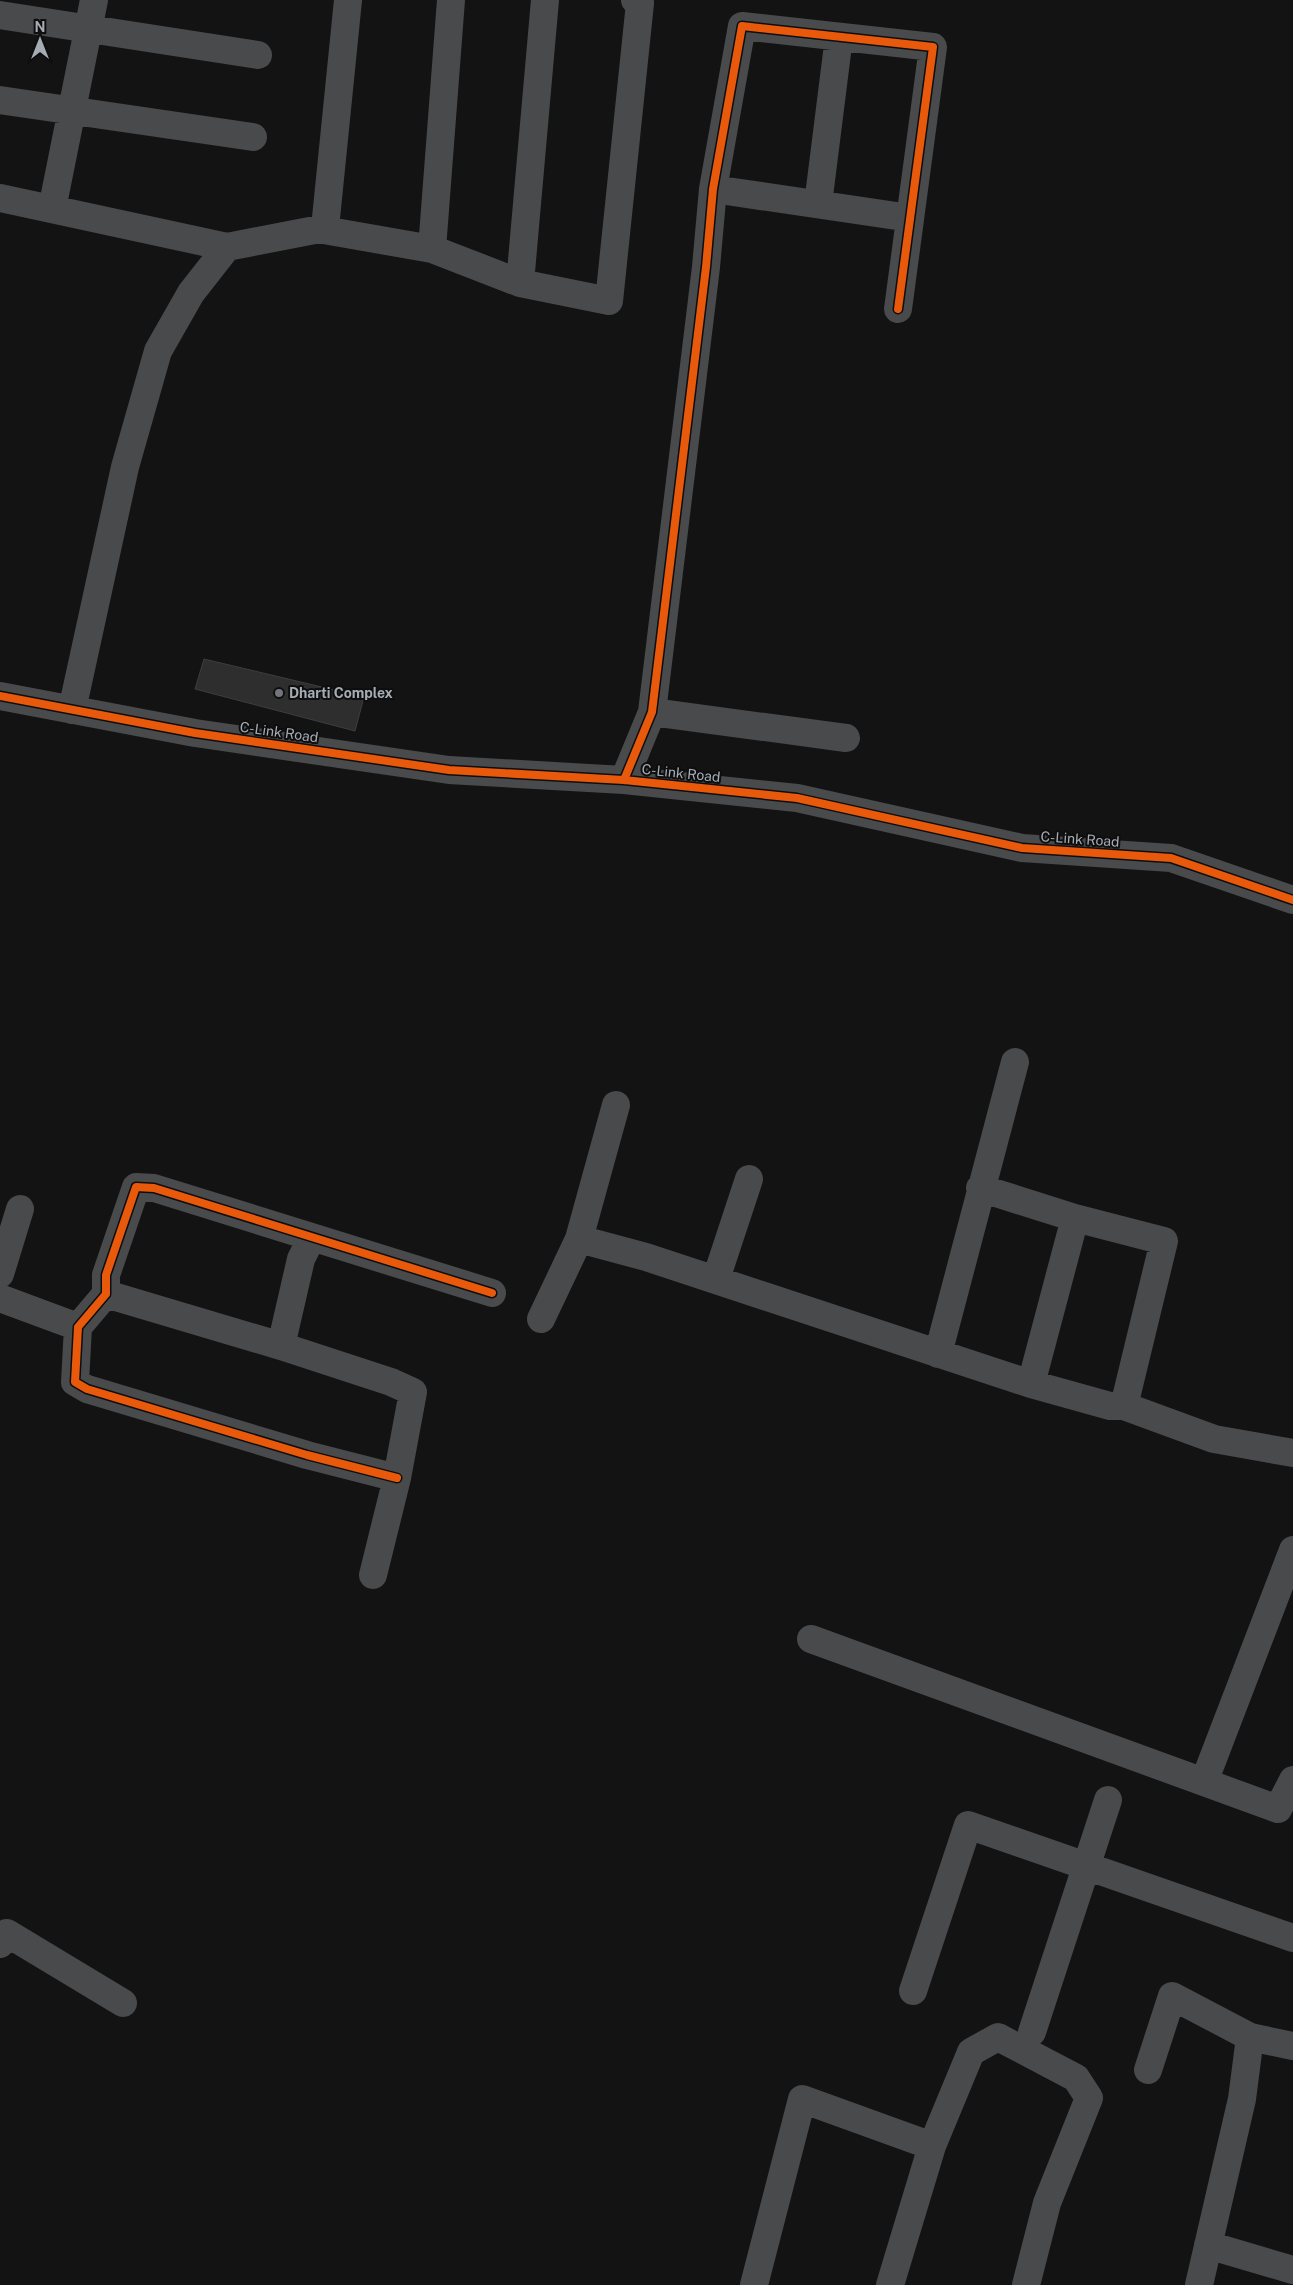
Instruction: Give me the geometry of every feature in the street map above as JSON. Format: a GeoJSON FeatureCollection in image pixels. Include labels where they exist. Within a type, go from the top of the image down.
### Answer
{"type":"FeatureCollection","features":[{"type":"Feature","properties":{"kind":"street"},"geometry":{"type":"LineString","coordinates":[[52,209],[94,0]]}},
{"type":"Feature","properties":{"kind":"street"},"geometry":{"type":"LineString","coordinates":[[0,198],[227,247],[325,228],[348,0]]}},
{"type":"Feature","properties":{"kind":"street"},"geometry":{"type":"LineString","coordinates":[[432,249],[451,0]]}},
{"type":"Feature","properties":{"kind":"street"},"geometry":{"type":"LineString","coordinates":[[520,283],[545,0]]}},
{"type":"Feature","properties":{"kind":"street"},"geometry":{"type":"LineString","coordinates":[[318,229],[432,249],[520,283],[609,301],[640,3],[635,0]]}},
{"type":"Feature","properties":{"kind":"street"},"geometry":{"type":"LineString","coordinates":[[0,14],[258,55]]}},
{"type":"Feature","properties":{"kind":"street"},"geometry":{"type":"LineString","coordinates":[[624,780],[652,712],[706,267],[713,189],[742,26],[933,47],[898,309]]}},
{"type":"Feature","properties":{"kind":"street"},"geometry":{"type":"LineString","coordinates":[[818,204],[839,37]]}},
{"type":"Feature","properties":{"kind":"street"},"geometry":{"type":"LineString","coordinates":[[0,100],[253,137]]}},
{"type":"Feature","properties":{"kind":"street"},"geometry":{"type":"LineString","coordinates":[[713,189],[910,218]]}},
{"type":"Feature","properties":{"kind":"street"},"geometry":{"type":"LineString","coordinates":[[72,710],[125,467],[158,351],[191,293],[227,247]]}},
{"type":"Feature","properties":{"kind":"street","name":"C-Link Road"},"geometry":{"type":"LineString","coordinates":[[0,696],[195,733],[449,770],[624,780],[797,798],[1022,848],[1172,858],[1293,900]]}},
{"type":"Feature","properties":{"kind":"street"},"geometry":{"type":"LineString","coordinates":[[652,712],[846,738]]}},
{"type":"Feature","properties":{"kind":"street"},"geometry":{"type":"LineString","coordinates":[[938,1354],[980,1188],[1015,1062]]}},
{"type":"Feature","properties":{"kind":"street"},"geometry":{"type":"LineString","coordinates":[[541,1319],[579,1239],[616,1105]]}},
{"type":"Feature","properties":{"kind":"street"},"geometry":{"type":"LineString","coordinates":[[716,1279],[749,1179]]}},
{"type":"Feature","properties":{"kind":"street"},"geometry":{"type":"LineString","coordinates":[[397,1478],[307,1455],[86,1388],[75,1382],[78,1327],[106,1294],[106,1275],[136,1187],[154,1188],[492,1293]]}},
{"type":"Feature","properties":{"kind":"street"},"geometry":{"type":"LineString","coordinates":[[980,1188],[1075,1218],[1164,1241],[1124,1406]]}},
{"type":"Feature","properties":{"kind":"street"},"geometry":{"type":"LineString","coordinates":[[0,1274],[20,1209]]}},
{"type":"Feature","properties":{"kind":"street"},"geometry":{"type":"LineString","coordinates":[[1031,1384],[1075,1218]]}},
{"type":"Feature","properties":{"kind":"street"},"geometry":{"type":"LineString","coordinates":[[281,1346],[301,1259],[312,1237]]}},
{"type":"Feature","properties":{"kind":"street"},"geometry":{"type":"LineString","coordinates":[[579,1239],[716,1279],[1031,1384],[1110,1406],[1124,1406],[1214,1439],[1293,1453]]}},
{"type":"Feature","properties":{"kind":"street"},"geometry":{"type":"LineString","coordinates":[[106,1294],[281,1346],[391,1382],[414,1392],[397,1478],[373,1575]]}},
{"type":"Feature","properties":{"kind":"street"},"geometry":{"type":"LineString","coordinates":[[0,1298],[78,1327]]}},
{"type":"Feature","properties":{"kind":"street"},"geometry":{"type":"LineString","coordinates":[[1204,1782],[1293,1550]]}},
{"type":"Feature","properties":{"kind":"street"},"geometry":{"type":"LineString","coordinates":[[811,1639],[1278,1810],[1293,1780]]}},
{"type":"Feature","properties":{"kind":"street"},"geometry":{"type":"LineString","coordinates":[[1032,2032],[1108,1800]]}},
{"type":"Feature","properties":{"kind":"street"},"geometry":{"type":"LineString","coordinates":[[913,1991],[968,1825],[1293,1938]]}},
{"type":"Feature","properties":{"kind":"street"},"geometry":{"type":"LineString","coordinates":[[0,1944],[7,1933],[123,2003]]}},
{"type":"Feature","properties":{"kind":"street"},"geometry":{"type":"LineString","coordinates":[[1148,2070],[1172,1996],[1250,2037],[1293,2046]]}},
{"type":"Feature","properties":{"kind":"street"},"geometry":{"type":"LineString","coordinates":[[890,2285],[932,2146],[971,2052],[998,2037],[1076,2078],[1089,2098],[1047,2203],[1026,2285]]}},
{"type":"Feature","properties":{"kind":"street"},"geometry":{"type":"LineString","coordinates":[[1199,2285],[1242,2100],[1250,2037]]}},
{"type":"Feature","properties":{"kind":"street"},"geometry":{"type":"LineString","coordinates":[[754,2285],[802,2100],[932,2146]]}},
{"type":"Feature","properties":{"kind":"street"},"geometry":{"type":"LineString","coordinates":[[1208,2245],[1293,2270]]}},
{"type":"Feature","properties":{"kind":"building","name":"Dharti Complex"},"geometry":{"type":"Polygon","coordinates":[[[204,659],[364,697],[355,731],[195,689],[204,659]]]}},
{"type":"Feature","properties":{"kind":"cycle path"},"geometry":{"type":"LineString","coordinates":[[624,780],[652,712],[706,267],[713,189],[742,26],[933,47],[898,309]]}},
{"type":"Feature","properties":{"kind":"cycle path"},"geometry":{"type":"LineString","coordinates":[[0,696],[195,733],[449,770],[624,780],[797,798],[1022,848],[1171,858],[1293,900]]}},
{"type":"Feature","properties":{"kind":"cycle path"},"geometry":{"type":"LineString","coordinates":[[397,1478],[307,1455],[87,1389],[75,1382],[78,1327],[106,1294],[106,1275],[136,1187],[154,1188],[492,1293]]}},
{"type":"Feature","properties":{"kind":"place","name":"Dharti Complex"},"geometry":{"type":"Point","coordinates":[279,693]}}]}
